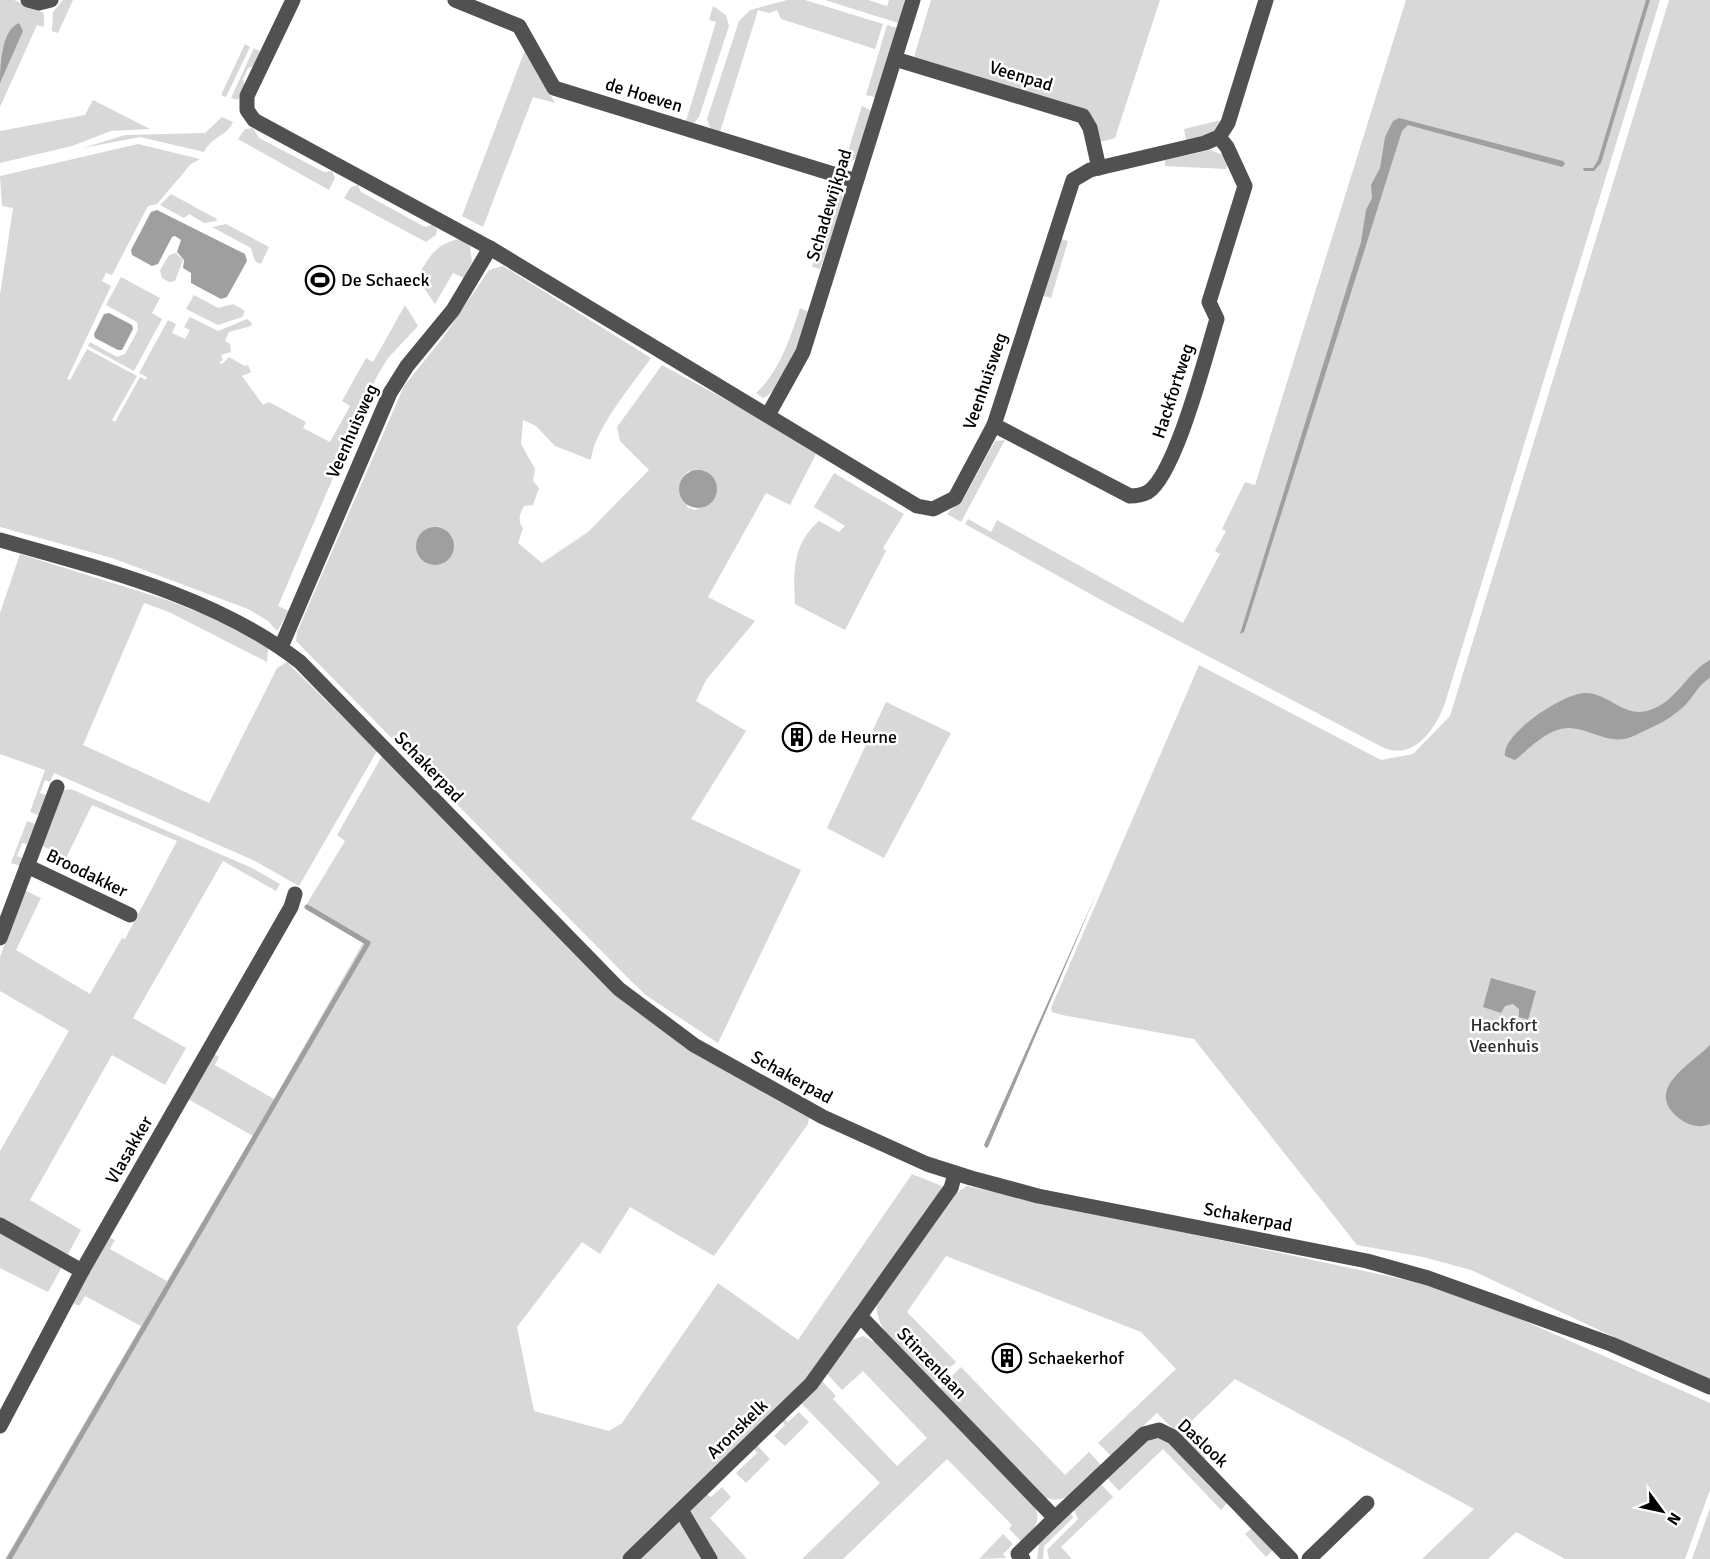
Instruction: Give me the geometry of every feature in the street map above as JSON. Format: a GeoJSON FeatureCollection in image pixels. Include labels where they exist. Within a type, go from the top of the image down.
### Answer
{"type":"FeatureCollection","features":[{"type":"Feature","properties":{"kind":"street"},"geometry":{"type":"LineString","coordinates":[[28,0],[39,3],[51,0]]}},
{"type":"Feature","properties":{"kind":"street","name":"Veenhuisweg"},"geometry":{"type":"LineString","coordinates":[[293,0],[247,96],[250,116],[490,248],[917,506],[933,509],[955,498],[994,425],[1070,185],[1084,172],[1205,143],[1219,137]]}},
{"type":"Feature","properties":{"kind":"street","name":"de Hoeven"},"geometry":{"type":"LineString","coordinates":[[455,0],[519,26],[554,88],[856,181]]}},
{"type":"Feature","properties":{"kind":"street","name":"Schadewijkpad"},"geometry":{"type":"LineString","coordinates":[[768,415],[803,352],[913,0]]}},
{"type":"Feature","properties":{"kind":"street"},"geometry":{"type":"LineString","coordinates":[[1219,137],[1230,117],[1266,0]]}},
{"type":"Feature","properties":{"kind":"street","name":"Veenpad"},"geometry":{"type":"LineString","coordinates":[[895,59],[1083,117],[1090,128],[1099,168]]}},
{"type":"Feature","properties":{"kind":"street","name":"Hackfortweg"},"geometry":{"type":"LineString","coordinates":[[994,425],[1130,496],[1149,491],[1157,483],[1180,440],[1216,319],[1209,302],[1245,186],[1227,147],[1219,137]]}},
{"type":"Feature","properties":{"kind":"street","name":"Veenhuisweg"},"geometry":{"type":"LineString","coordinates":[[281,647],[390,393],[406,366],[448,317],[490,248]]}},
{"type":"Feature","properties":{"kind":"street","name":"Schakerpad"},"geometry":{"type":"LineString","coordinates":[[0,540],[132,580],[188,601],[233,621],[281,647],[300,662],[578,949],[647,1012],[694,1045],[823,1117],[927,1164],[955,1174],[1038,1196],[1242,1235],[1367,1262],[1428,1278],[1611,1344],[1710,1387]]}},
{"type":"Feature","properties":{"kind":"street","name":"Broodakker"},"geometry":{"type":"LineString","coordinates":[[0,938],[57,786]]}},
{"type":"Feature","properties":{"kind":"street","name":"Broodakker"},"geometry":{"type":"LineString","coordinates":[[27,866],[130,915]]}},
{"type":"Feature","properties":{"kind":"street","name":"Vlasakker"},"geometry":{"type":"LineString","coordinates":[[0,1426],[82,1271],[291,907],[295,894]]}},
{"type":"Feature","properties":{"kind":"street"},"geometry":{"type":"LineString","coordinates":[[860,1316],[951,1188],[955,1174]]}},
{"type":"Feature","properties":{"kind":"street"},"geometry":{"type":"LineString","coordinates":[[0,1225],[82,1271]]}},
{"type":"Feature","properties":{"kind":"street","name":"Aronskelk"},"geometry":{"type":"LineString","coordinates":[[630,1559],[811,1384],[860,1316]]}},
{"type":"Feature","properties":{"kind":"street","name":"Stinzenlaan"},"geometry":{"type":"LineString","coordinates":[[860,1316],[1055,1518]]}},
{"type":"Feature","properties":{"kind":"street","name":"Daslook"},"geometry":{"type":"LineString","coordinates":[[1055,1518],[1144,1434],[1159,1430],[1173,1437],[1291,1559]]}},
{"type":"Feature","properties":{"kind":"street"},"geometry":{"type":"LineString","coordinates":[[1309,1559],[1367,1503]]}},
{"type":"Feature","properties":{"kind":"street"},"geometry":{"type":"LineString","coordinates":[[681,1510],[710,1559]]}},
{"type":"Feature","properties":{"kind":"street"},"geometry":{"type":"LineString","coordinates":[[1018,1557],[1055,1518]]}},
{"type":"Feature","properties":{"kind":"green space"},"geometry":{"type":"Polygon","coordinates":[[[0,0],[14,0],[44,13],[44,27],[37,25],[0,107],[0,0]]]}},
{"type":"Feature","properties":{"kind":"green space"},"geometry":{"type":"Polygon","coordinates":[[[63,0],[73,0],[58,33],[52,31],[53,12],[63,0]]]}},
{"type":"Feature","properties":{"kind":"green space"},"geometry":{"type":"Polygon","coordinates":[[[787,0],[805,0],[883,24],[875,49],[781,19],[777,10],[769,13],[758,10],[720,132],[710,128],[707,119],[739,21],[750,10],[787,0]]]}},
{"type":"Feature","properties":{"kind":"green space"},"geometry":{"type":"Polygon","coordinates":[[[825,0],[868,0],[887,6],[889,0],[905,0],[898,23],[825,0]]]}},
{"type":"Feature","properties":{"kind":"green space"},"geometry":{"type":"Polygon","coordinates":[[[931,0],[1160,0],[1115,138],[1100,142],[1090,113],[914,57],[931,0]]]}},
{"type":"Feature","properties":{"kind":"green space"},"geometry":{"type":"Polygon","coordinates":[[[1406,0],[1660,0],[1445,703],[1436,723],[1422,740],[1413,747],[1393,750],[1382,747],[1112,606],[965,524],[968,519],[991,532],[997,520],[1183,623],[1220,554],[1215,551],[1226,531],[1222,529],[1245,482],[1255,485],[1406,0]]]}},
{"type":"Feature","properties":{"kind":"green space","name":"Hackfort Veenhuis"},"geometry":{"type":"Polygon","coordinates":[[[1669,0],[1710,0],[1710,1382],[1471,1270],[1423,1257],[1357,1245],[1194,1039],[1062,1015],[1052,1012],[1051,1008],[1199,665],[1381,760],[1413,754],[1450,716],[1669,0]]]}},
{"type":"Feature","properties":{"kind":"green space"},"geometry":{"type":"Polygon","coordinates":[[[713,6],[726,15],[729,26],[699,117],[694,123],[686,121],[716,22],[709,20],[713,6]]]}},
{"type":"Feature","properties":{"kind":"green space"},"geometry":{"type":"Polygon","coordinates":[[[887,25],[897,28],[875,97],[866,95],[887,25]]]}},
{"type":"Feature","properties":{"kind":"green space"},"geometry":{"type":"Polygon","coordinates":[[[245,44],[250,47],[226,97],[221,95],[245,44]]]}},
{"type":"Feature","properties":{"kind":"green space"},"geometry":{"type":"Polygon","coordinates":[[[254,48],[261,52],[254,66],[248,68],[243,79],[245,86],[238,100],[231,98],[254,48]]]}},
{"type":"Feature","properties":{"kind":"green space"},"geometry":{"type":"Polygon","coordinates":[[[525,50],[555,103],[533,97],[483,227],[462,216],[525,50]]]}},
{"type":"Feature","properties":{"kind":"green space"},"geometry":{"type":"Polygon","coordinates":[[[93,100],[150,129],[111,131],[72,146],[0,163],[0,131],[85,115],[93,100]]]}},
{"type":"Feature","properties":{"kind":"green space"},"geometry":{"type":"Polygon","coordinates":[[[862,106],[871,111],[856,158],[843,167],[862,106]]]}},
{"type":"Feature","properties":{"kind":"green space"},"geometry":{"type":"Polygon","coordinates":[[[222,117],[233,122],[204,152],[140,137],[83,148],[125,135],[205,133],[222,117]]]}},
{"type":"Feature","properties":{"kind":"green space"},"geometry":{"type":"Polygon","coordinates":[[[1221,120],[1211,134],[1186,141],[1184,129],[1221,120]]]}},
{"type":"Feature","properties":{"kind":"green space"},"geometry":{"type":"Polygon","coordinates":[[[253,128],[259,138],[324,172],[332,171],[335,178],[329,190],[238,139],[245,129],[253,128]]]}},
{"type":"Feature","properties":{"kind":"green space"},"geometry":{"type":"Polygon","coordinates":[[[138,144],[200,159],[191,164],[157,204],[148,206],[112,275],[106,273],[102,281],[111,286],[67,379],[70,380],[87,349],[137,376],[112,420],[115,422],[140,377],[146,380],[147,377],[139,373],[168,320],[176,324],[172,333],[185,339],[190,330],[184,327],[190,317],[218,331],[247,319],[252,323],[251,326],[229,332],[225,341],[230,344],[231,352],[221,355],[223,360],[219,362],[222,364],[229,357],[245,366],[248,365],[251,372],[242,376],[263,405],[269,402],[306,422],[303,428],[330,442],[350,406],[342,401],[366,358],[373,362],[405,305],[418,326],[388,358],[376,378],[278,606],[289,611],[277,631],[268,621],[248,609],[112,558],[0,527],[0,295],[13,208],[2,206],[0,176],[138,144]]]}},
{"type":"Feature","properties":{"kind":"green space"},"geometry":{"type":"Polygon","coordinates":[[[1211,150],[1225,156],[1228,162],[1226,169],[1165,166],[1165,160],[1211,150]]]}},
{"type":"Feature","properties":{"kind":"green space"},"geometry":{"type":"Polygon","coordinates":[[[358,185],[361,192],[425,227],[432,225],[437,229],[436,235],[426,242],[344,198],[351,187],[358,185]]]}},
{"type":"Feature","properties":{"kind":"green space"},"geometry":{"type":"Polygon","coordinates":[[[837,186],[842,193],[843,202],[820,269],[812,267],[837,186]]]}},
{"type":"Feature","properties":{"kind":"green space"},"geometry":{"type":"Polygon","coordinates":[[[171,194],[217,219],[216,221],[204,223],[189,214],[184,218],[160,205],[171,194]]]}},
{"type":"Feature","properties":{"kind":"green space"},"geometry":{"type":"Polygon","coordinates":[[[226,224],[269,247],[261,264],[255,261],[251,248],[212,227],[226,224]]]}},
{"type":"Feature","properties":{"kind":"green space"},"geometry":{"type":"Polygon","coordinates":[[[459,239],[470,246],[472,262],[464,278],[453,273],[435,304],[420,282],[416,280],[437,249],[450,241],[459,239]]]}},
{"type":"Feature","properties":{"kind":"green space"},"geometry":{"type":"Polygon","coordinates":[[[1061,239],[1068,241],[1051,298],[1043,296],[1061,239]]]}},
{"type":"Feature","properties":{"kind":"green space"},"geometry":{"type":"Polygon","coordinates":[[[176,253],[183,260],[175,281],[169,282],[162,278],[160,270],[169,255],[176,253]]]}},
{"type":"Feature","properties":{"kind":"green space"},"geometry":{"type":"Polygon","coordinates":[[[503,266],[651,358],[607,421],[599,435],[591,460],[555,446],[536,426],[523,420],[521,444],[535,469],[533,481],[539,488],[533,505],[524,506],[521,512],[520,520],[523,528],[518,543],[542,563],[588,532],[649,470],[620,441],[617,427],[662,365],[752,414],[816,454],[790,505],[766,493],[708,597],[755,621],[706,680],[696,701],[746,731],[691,819],[801,870],[718,1043],[647,996],[632,982],[296,641],[297,632],[404,386],[442,339],[489,270],[503,266]],[[688,471],[683,477],[687,507],[695,510],[711,503],[717,490],[688,471]]]}},
{"type":"Feature","properties":{"kind":"green space"},"geometry":{"type":"Polygon","coordinates":[[[121,277],[160,298],[152,313],[162,319],[134,371],[88,346],[90,342],[117,357],[125,354],[138,330],[137,322],[106,305],[121,277]]]}},
{"type":"Feature","properties":{"kind":"green space"},"geometry":{"type":"Polygon","coordinates":[[[194,295],[218,308],[233,304],[245,311],[242,317],[218,325],[186,309],[194,295]]]}},
{"type":"Feature","properties":{"kind":"green space"},"geometry":{"type":"Polygon","coordinates":[[[800,308],[809,312],[792,360],[778,384],[771,393],[763,398],[756,393],[777,365],[788,343],[800,308]]]}},
{"type":"Feature","properties":{"kind":"green space"},"geometry":{"type":"Polygon","coordinates":[[[1005,440],[961,522],[947,514],[964,498],[995,441],[1005,440]]]}},
{"type":"Feature","properties":{"kind":"green space"},"geometry":{"type":"Polygon","coordinates":[[[834,473],[904,514],[883,548],[886,551],[845,630],[795,604],[796,559],[804,539],[819,521],[839,532],[845,526],[814,507],[834,473]]]}},
{"type":"Feature","properties":{"kind":"green space"},"geometry":{"type":"Polygon","coordinates":[[[20,554],[167,600],[218,620],[268,648],[267,662],[169,612],[144,603],[83,745],[209,803],[277,668],[287,662],[377,751],[299,886],[253,860],[54,773],[50,782],[45,780],[40,793],[46,795],[38,815],[30,812],[45,770],[0,754],[0,613],[20,554]]]}},
{"type":"Feature","properties":{"kind":"green space"},"geometry":{"type":"Polygon","coordinates":[[[886,702],[951,733],[884,858],[827,828],[886,702]]]}},
{"type":"Feature","properties":{"kind":"green space"},"geometry":{"type":"Polygon","coordinates":[[[382,756],[625,1003],[697,1055],[809,1118],[808,1124],[714,1256],[630,1207],[600,1254],[582,1242],[517,1327],[534,1411],[609,1431],[622,1423],[718,1283],[798,1340],[912,1174],[942,1186],[941,1190],[817,1366],[621,1559],[5,1559],[141,1326],[85,1296],[79,1306],[73,1303],[109,1237],[115,1240],[110,1249],[167,1281],[253,1136],[188,1099],[214,1054],[219,1057],[215,1065],[274,1099],[364,941],[305,907],[345,841],[337,835],[382,756]]]}},
{"type":"Feature","properties":{"kind":"green space"},"geometry":{"type":"Polygon","coordinates":[[[71,789],[252,868],[280,884],[276,891],[223,861],[133,1018],[186,1048],[165,1085],[112,1055],[30,1200],[81,1230],[67,1256],[0,1220],[0,1151],[69,1031],[0,991],[0,957],[24,890],[41,898],[16,950],[90,994],[122,938],[125,939],[177,841],[92,805],[66,858],[41,845],[64,790],[71,789]]]}},
{"type":"Feature","properties":{"kind":"green space"},"geometry":{"type":"Polygon","coordinates":[[[27,821],[35,824],[27,844],[22,843],[17,856],[23,858],[20,866],[11,863],[27,821]]]}},
{"type":"Feature","properties":{"kind":"green space"},"geometry":{"type":"Polygon","coordinates":[[[967,1186],[1411,1281],[1479,1301],[1710,1403],[1710,1490],[1685,1559],[1565,1559],[1516,1532],[1488,1559],[1422,1559],[1474,1509],[1235,1379],[1181,1431],[1206,1458],[1204,1460],[1157,1413],[1111,1456],[1098,1443],[1176,1369],[1141,1332],[946,1256],[907,1312],[956,1362],[934,1382],[897,1347],[882,1326],[877,1305],[955,1194],[967,1186]]]}},
{"type":"Feature","properties":{"kind":"green space"},"geometry":{"type":"Polygon","coordinates":[[[0,1233],[62,1267],[48,1292],[0,1268],[0,1233]]]}},
{"type":"Feature","properties":{"kind":"green space"},"geometry":{"type":"Polygon","coordinates":[[[863,1336],[876,1343],[1035,1507],[1037,1522],[1022,1542],[1009,1529],[1012,1525],[947,1459],[843,1559],[802,1559],[880,1483],[801,1403],[822,1381],[836,1396],[833,1399],[897,1466],[927,1438],[863,1371],[842,1390],[827,1374],[850,1341],[863,1336]]]}},
{"type":"Feature","properties":{"kind":"green space"},"geometry":{"type":"Polygon","coordinates":[[[961,1367],[1065,1475],[1089,1452],[1101,1465],[1068,1496],[1052,1499],[1043,1496],[940,1388],[961,1367]]]}},
{"type":"Feature","properties":{"kind":"green space"},"geometry":{"type":"Polygon","coordinates":[[[799,1412],[809,1422],[785,1446],[774,1436],[785,1425],[782,1421],[785,1419],[788,1422],[799,1412]]]}},
{"type":"Feature","properties":{"kind":"green space"},"geometry":{"type":"Polygon","coordinates":[[[1157,1437],[1167,1440],[1228,1502],[1221,1510],[1163,1449],[1119,1491],[1107,1478],[1144,1442],[1157,1437]]]}},
{"type":"Feature","properties":{"kind":"green space"},"geometry":{"type":"Polygon","coordinates":[[[757,1445],[770,1459],[746,1483],[736,1473],[757,1453],[754,1449],[757,1445]]]}},
{"type":"Feature","properties":{"kind":"green space"},"geometry":{"type":"Polygon","coordinates":[[[1101,1484],[1113,1497],[1061,1547],[1072,1559],[1049,1559],[1047,1550],[1078,1519],[1074,1510],[1101,1484]]]}},
{"type":"Feature","properties":{"kind":"green space"},"geometry":{"type":"Polygon","coordinates":[[[722,1487],[731,1497],[710,1518],[747,1559],[715,1559],[687,1513],[707,1494],[711,1497],[722,1487]]]}},
{"type":"Feature","properties":{"kind":"green space"},"geometry":{"type":"Polygon","coordinates":[[[1710,1508],[1710,1559],[1692,1559],[1710,1508]]]}},
{"type":"Feature","properties":{"kind":"green space"},"geometry":{"type":"Polygon","coordinates":[[[1071,1513],[1073,1518],[1044,1546],[1043,1559],[1037,1559],[1039,1543],[1071,1513]]]}},
{"type":"Feature","properties":{"kind":"green space"},"geometry":{"type":"Polygon","coordinates":[[[681,1519],[705,1559],[639,1559],[681,1519]]]}},
{"type":"Feature","properties":{"kind":"green space"},"geometry":{"type":"Polygon","coordinates":[[[1253,1527],[1274,1549],[1266,1557],[1245,1534],[1253,1527]]]}},
{"type":"Feature","properties":{"kind":"green space"},"geometry":{"type":"Polygon","coordinates":[[[1003,1534],[1013,1544],[1003,1554],[1006,1558],[979,1559],[1003,1534]]]}},
{"type":"Feature","properties":{"kind":"shaded area"},"geometry":{"type":"Polygon","coordinates":[[[1646,0],[1650,0],[1601,163],[1594,171],[1584,171],[1583,168],[1593,168],[1598,160],[1646,0]]]}},
{"type":"Feature","properties":{"kind":"shaded area"},"geometry":{"type":"Polygon","coordinates":[[[19,23],[23,31],[0,83],[1,59],[5,41],[8,33],[19,23]]]}},
{"type":"Feature","properties":{"kind":"shaded area"},"geometry":{"type":"Polygon","coordinates":[[[1399,118],[1563,161],[1565,164],[1562,167],[1408,125],[1402,131],[1244,632],[1240,634],[1361,242],[1366,210],[1372,198],[1371,185],[1380,168],[1385,137],[1393,121],[1399,118]]]}},
{"type":"Feature","properties":{"kind":"shaded area"},"geometry":{"type":"Polygon","coordinates":[[[157,210],[245,254],[247,261],[227,297],[221,299],[191,283],[191,273],[183,268],[184,260],[177,252],[181,240],[175,236],[172,237],[158,264],[152,266],[132,255],[131,250],[151,212],[157,210]]]}},
{"type":"Feature","properties":{"kind":"shaded area"},"geometry":{"type":"Polygon","coordinates":[[[109,313],[132,325],[133,329],[122,350],[95,338],[94,334],[104,314],[109,313]]]}},
{"type":"Feature","properties":{"kind":"shaded area"},"geometry":{"type":"Polygon","coordinates":[[[698,470],[712,475],[717,489],[712,503],[698,508],[684,503],[679,489],[684,475],[698,470]]]}},
{"type":"Feature","properties":{"kind":"shaded area"},"geometry":{"type":"Polygon","coordinates":[[[435,527],[449,532],[454,546],[449,560],[435,565],[421,560],[416,546],[421,532],[435,527]]]}},
{"type":"Feature","properties":{"kind":"shaded area"},"geometry":{"type":"Polygon","coordinates":[[[1710,660],[1710,678],[1702,684],[1686,704],[1666,720],[1636,735],[1618,740],[1578,729],[1561,729],[1540,739],[1515,760],[1505,756],[1506,747],[1523,726],[1564,699],[1586,693],[1604,698],[1627,710],[1645,711],[1663,704],[1695,671],[1710,660]]]}},
{"type":"Feature","properties":{"kind":"shaded area"},"geometry":{"type":"Polygon","coordinates":[[[1098,890],[988,1147],[986,1148],[984,1145],[1098,890]]]}},
{"type":"Feature","properties":{"kind":"shaded area"},"geometry":{"type":"Polygon","coordinates":[[[1491,978],[1536,991],[1528,1020],[1519,1017],[1519,1009],[1513,1004],[1505,1006],[1501,1013],[1483,1007],[1491,978]]]}},
{"type":"Feature","properties":{"kind":"shaded area"},"geometry":{"type":"Polygon","coordinates":[[[1710,1045],[1710,1124],[1696,1126],[1683,1121],[1671,1110],[1666,1099],[1667,1089],[1682,1069],[1710,1045]]]}},
{"type":"Feature","properties":{"kind":"waterway"},"geometry":{"type":"LineString","coordinates":[[9,1559],[368,943],[307,907]]}},
{"type":"Feature","properties":{"kind":"place","name":"De Schaeck"},"geometry":{"type":"Point","coordinates":[320,280]}},
{"type":"Feature","properties":{"kind":"place","name":"de Heurne"},"geometry":{"type":"Point","coordinates":[797,737]}},
{"type":"Feature","properties":{"kind":"place","name":"Schaekerhof"},"geometry":{"type":"Point","coordinates":[1007,1358]}}]}
